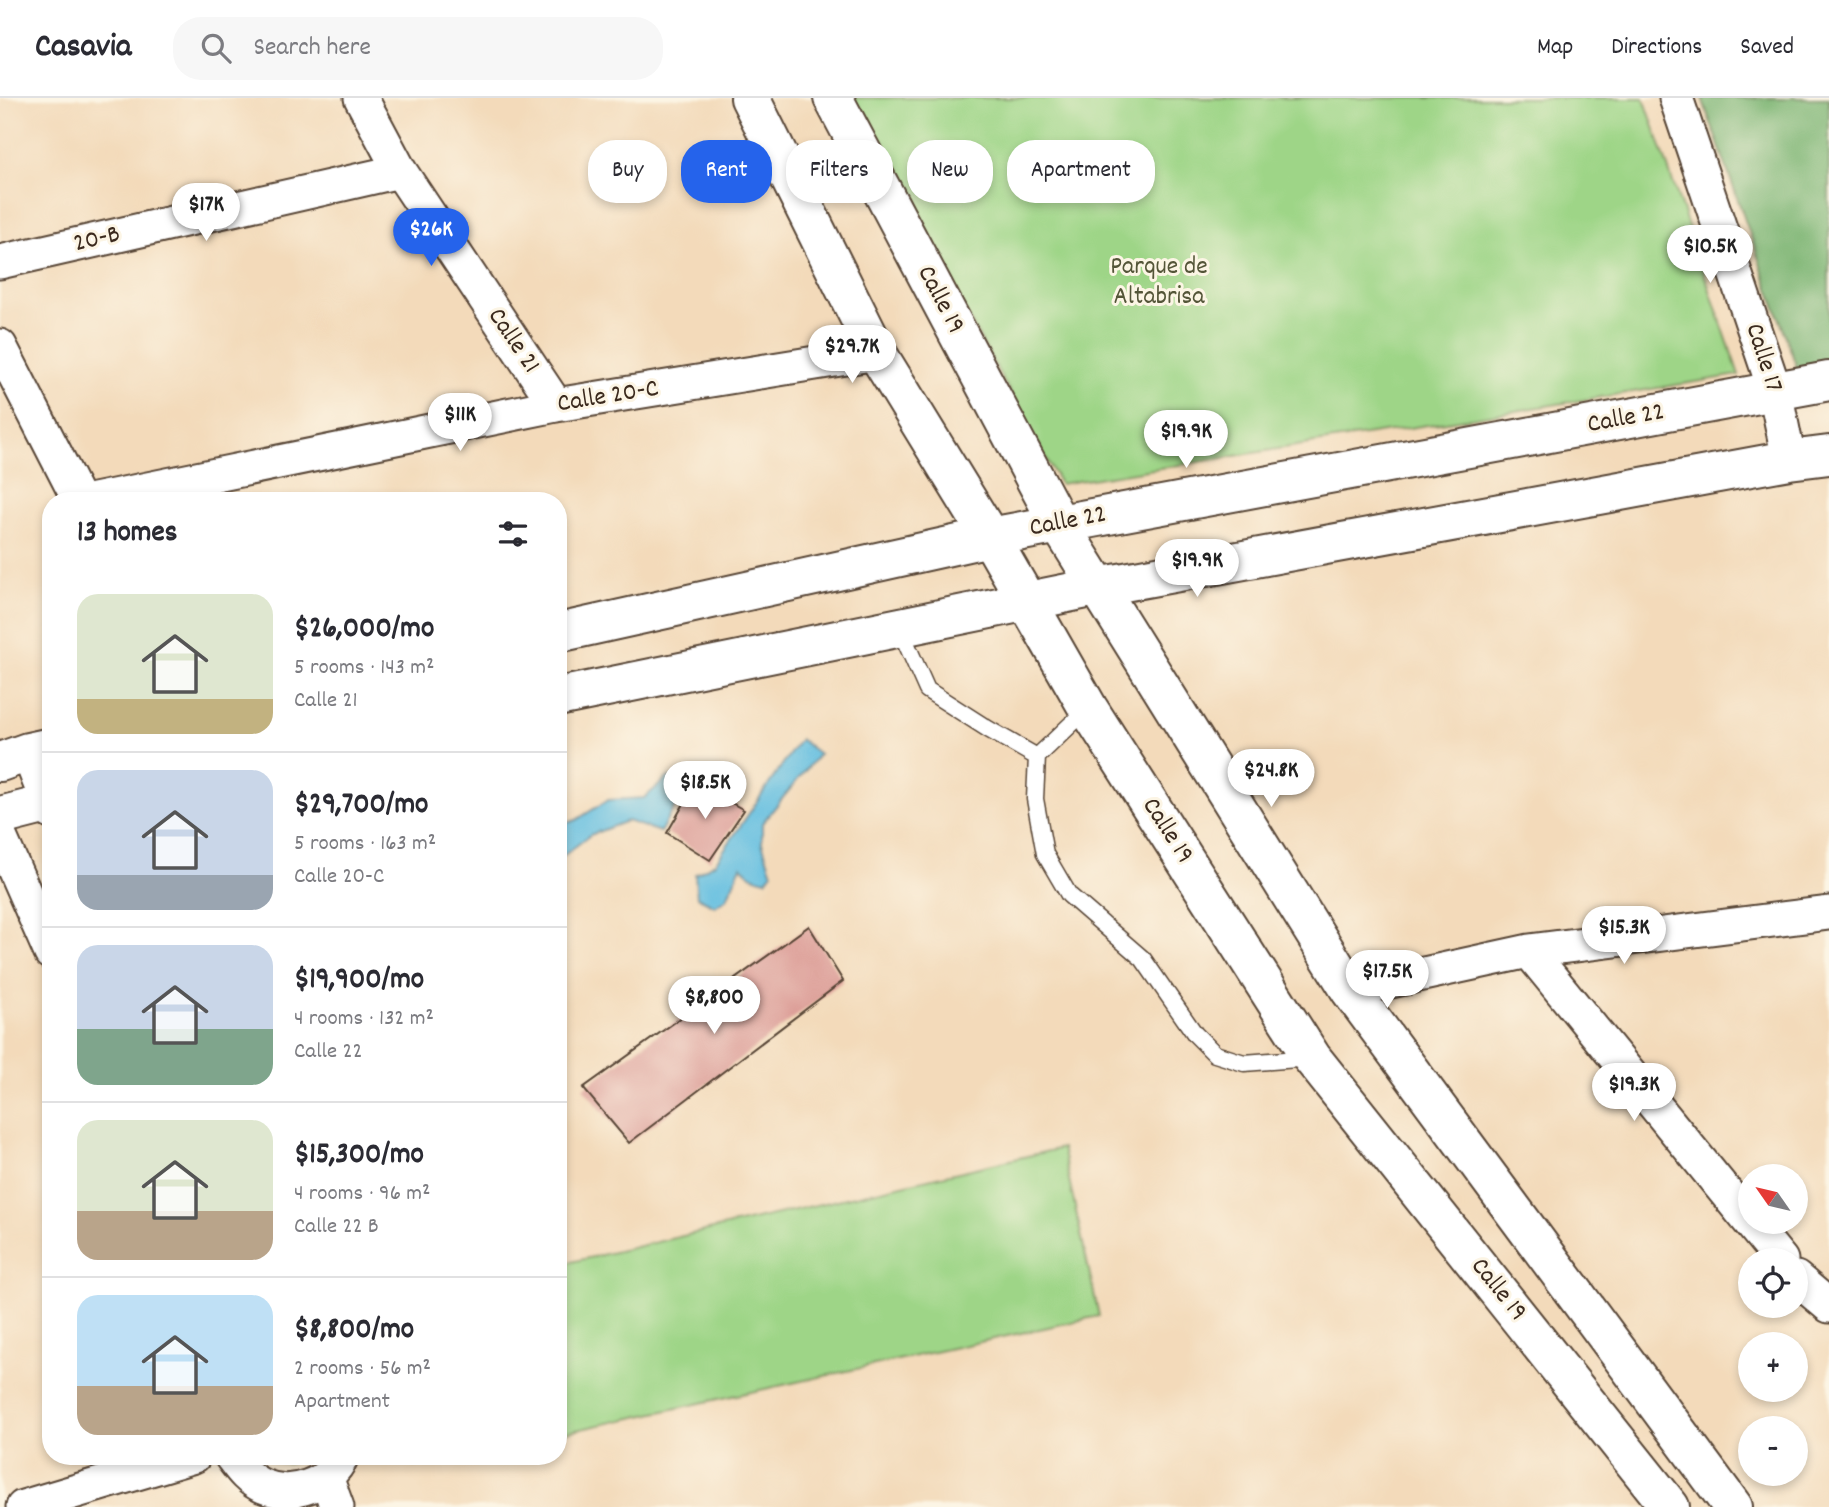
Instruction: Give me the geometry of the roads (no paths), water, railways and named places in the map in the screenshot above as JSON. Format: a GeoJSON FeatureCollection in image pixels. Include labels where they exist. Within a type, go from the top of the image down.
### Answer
{"type":"FeatureCollection","features":[{"type":"Feature","properties":{"kind":"street","name":"Calle 21"},"geometry":{"type":"LineString","coordinates":[[360,98],[400,171],[555,405]]}},
{"type":"Feature","properties":{"kind":"street","name":"Calle 19"},"geometry":{"type":"LineString","coordinates":[[750,98],[877,353],[990,537],[1088,708],[1312,1058],[1670,1507]]}},
{"type":"Feature","properties":{"kind":"street","name":"Calle 19"},"geometry":{"type":"LineString","coordinates":[[833,98],[1059,524],[1350,990],[1732,1506]]}},
{"type":"Feature","properties":{"kind":"street","name":"Calle 17"},"geometry":{"type":"LineString","coordinates":[[1676,98],[1775,391],[1790,460]]}},
{"type":"Feature","properties":{"kind":"street","name":"20-B"},"geometry":{"type":"LineString","coordinates":[[0,262],[400,171]]}},
{"type":"Feature","properties":{"kind":"street"},"geometry":{"type":"LineString","coordinates":[[0,346],[75,492]]}},
{"type":"Feature","properties":{"kind":"street","name":"Calle 20-C"},"geometry":{"type":"LineString","coordinates":[[133,492],[555,405],[877,353]]}},
{"type":"Feature","properties":{"kind":"street","name":"Calle 22"},"geometry":{"type":"LineString","coordinates":[[567,632],[990,537],[1829,381]]}},
{"type":"Feature","properties":{"kind":"street"},"geometry":{"type":"LineString","coordinates":[[567,695],[1097,587],[1829,455]]}},
{"type":"Feature","properties":{"kind":"street"},"geometry":{"type":"LineString","coordinates":[[26,754],[42,789]]}},
{"type":"Feature","properties":{"kind":"street"},"geometry":{"type":"LineString","coordinates":[[0,816],[42,808]]}},
{"type":"Feature","properties":{"kind":"street"},"geometry":{"type":"LineString","coordinates":[[0,837],[42,933]]}},
{"type":"Feature","properties":{"kind":"street"},"geometry":{"type":"LineString","coordinates":[[1350,990],[1529,951],[1829,913]]}},
{"type":"Feature","properties":{"kind":"street"},"geometry":{"type":"LineString","coordinates":[[1529,951],[1771,1248]]}},
{"type":"Feature","properties":{"kind":"street"},"geometry":{"type":"LineString","coordinates":[[1808,1288],[1829,1306]]}},
{"type":"Feature","properties":{"kind":"street"},"geometry":{"type":"LineString","coordinates":[[23,1507],[164,1465]]}},
{"type":"Feature","properties":{"kind":"street"},"geometry":{"type":"LineString","coordinates":[[238,1465],[244,1474],[262,1486],[283,1491],[335,1480]]}},
{"type":"Feature","properties":{"kind":"lane"},"geometry":{"type":"LineString","coordinates":[[899,626],[927,690],[1037,757]]}},
{"type":"Feature","properties":{"kind":"lane"},"geometry":{"type":"LineString","coordinates":[[1088,708],[1037,757],[1035,799],[1045,854],[1069,895],[1143,959],[1195,1034],[1215,1054],[1244,1063],[1312,1058]]}},
{"type":"Feature","properties":{"kind":"water"},"geometry":{"type":"Polygon","coordinates":[[[800,739],[819,754],[762,823],[762,843],[772,873],[766,880],[752,875],[741,866],[727,898],[715,906],[697,897],[695,874],[715,863],[800,739]]]}},
{"type":"Feature","properties":{"kind":"water"},"geometry":{"type":"Polygon","coordinates":[[[669,777],[686,788],[660,832],[627,821],[590,835],[567,853],[567,823],[608,800],[644,798],[669,777]]]}},
{"type":"Feature","properties":{"kind":"park label","name":"Parque de Altabrisa"},"geometry":{"type":"Point","coordinates":[1159,282]}}]}
